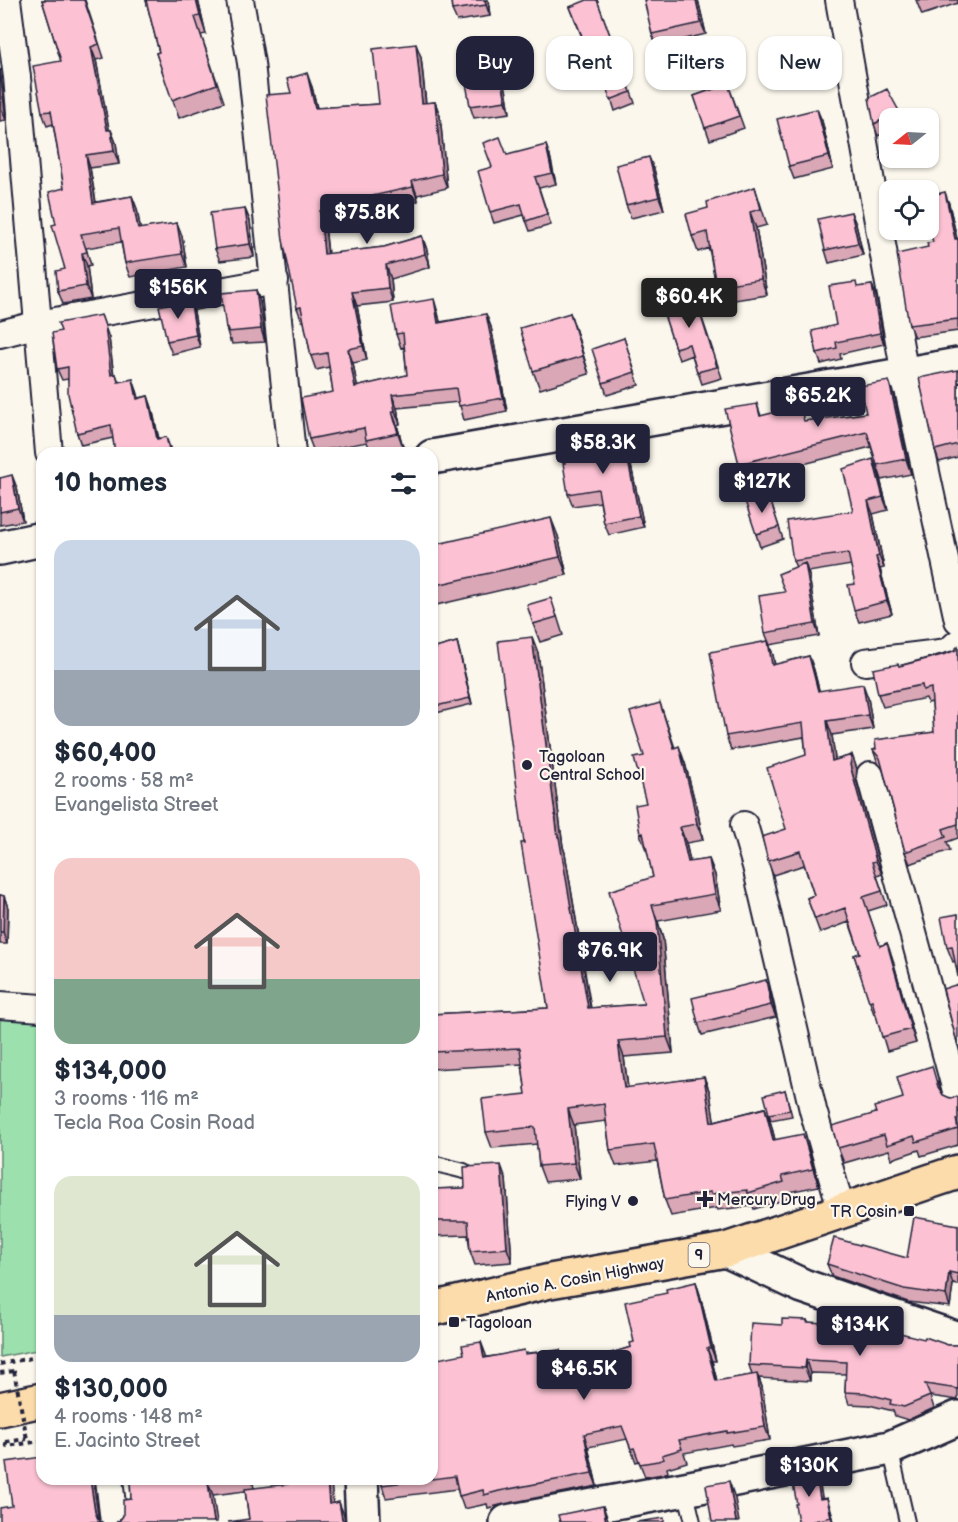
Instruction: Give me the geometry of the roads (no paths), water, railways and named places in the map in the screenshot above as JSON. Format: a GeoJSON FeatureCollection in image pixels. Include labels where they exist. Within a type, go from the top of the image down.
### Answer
{"type":"FeatureCollection","features":[{"type":"Feature","properties":{"kind":"highway","name":"Antonio A. Cosin Highway"},"geometry":{"type":"LineString","coordinates":[[438,1308],[549,1281],[726,1250],[958,1172]]}},
{"type":"Feature","properties":{"kind":"highway"},"geometry":{"type":"LineString","coordinates":[[0,1409],[36,1401]]}},
{"type":"Feature","properties":{"kind":"street"},"geometry":{"type":"LineString","coordinates":[[7,0],[16,66],[49,447]]}},
{"type":"Feature","properties":{"kind":"street"},"geometry":{"type":"LineString","coordinates":[[240,0],[251,63],[291,447]]}},
{"type":"Feature","properties":{"kind":"street"},"geometry":{"type":"LineString","coordinates":[[839,0],[905,375],[958,620]]}},
{"type":"Feature","properties":{"kind":"street"},"geometry":{"type":"LineString","coordinates":[[0,334],[39,324],[275,281]]}},
{"type":"Feature","properties":{"kind":"street"},"geometry":{"type":"LineString","coordinates":[[438,456],[958,365]]}},
{"type":"Feature","properties":{"kind":"street"},"geometry":{"type":"LineString","coordinates":[[0,548],[36,540]]}},
{"type":"Feature","properties":{"kind":"street"},"geometry":{"type":"LineString","coordinates":[[865,662],[948,652],[958,643]]}},
{"type":"Feature","properties":{"kind":"street"},"geometry":{"type":"LineString","coordinates":[[870,775],[958,1098]]}},
{"type":"Feature","properties":{"kind":"street"},"geometry":{"type":"LineString","coordinates":[[744,825],[756,866],[813,1110],[842,1212]]}},
{"type":"Feature","properties":{"kind":"street"},"geometry":{"type":"LineString","coordinates":[[0,1005],[36,1008]]}},
{"type":"Feature","properties":{"kind":"street"},"geometry":{"type":"LineString","coordinates":[[726,1250],[803,1286],[958,1339]]}},
{"type":"Feature","properties":{"kind":"street"},"geometry":{"type":"LineString","coordinates":[[507,1522],[890,1448],[958,1418]]}},
{"type":"Feature","properties":{"kind":"street"},"geometry":{"type":"LineString","coordinates":[[110,1485],[114,1522]]}},
{"type":"Feature","properties":{"kind":"street"},"geometry":{"type":"LineString","coordinates":[[361,1485],[363,1522]]}},
{"type":"Feature","properties":{"kind":"lane"},"geometry":{"type":"LineString","coordinates":[[438,1164],[464,1171]]}},
{"type":"Feature","properties":{"kind":"lane"},"geometry":{"type":"LineString","coordinates":[[890,1448],[907,1522]]}},
{"type":"Feature","properties":{"kind":"lane"},"geometry":{"type":"LineString","coordinates":[[685,1489],[693,1522]]}},
{"type":"Feature","properties":{"kind":"place","name":"Tagoloan Central School"},"geometry":{"type":"Point","coordinates":[527,765]}},
{"type":"Feature","properties":{"kind":"place","name":"Mercury Drug"},"geometry":{"type":"Point","coordinates":[705,1199]}},
{"type":"Feature","properties":{"kind":"place","name":"Flying V"},"geometry":{"type":"Point","coordinates":[633,1201]}},
{"type":"Feature","properties":{"kind":"place","name":"TR Cosin"},"geometry":{"type":"Point","coordinates":[909,1211]}},
{"type":"Feature","properties":{"kind":"place","name":"Tagoloan"},"geometry":{"type":"Point","coordinates":[454,1322]}}]}
